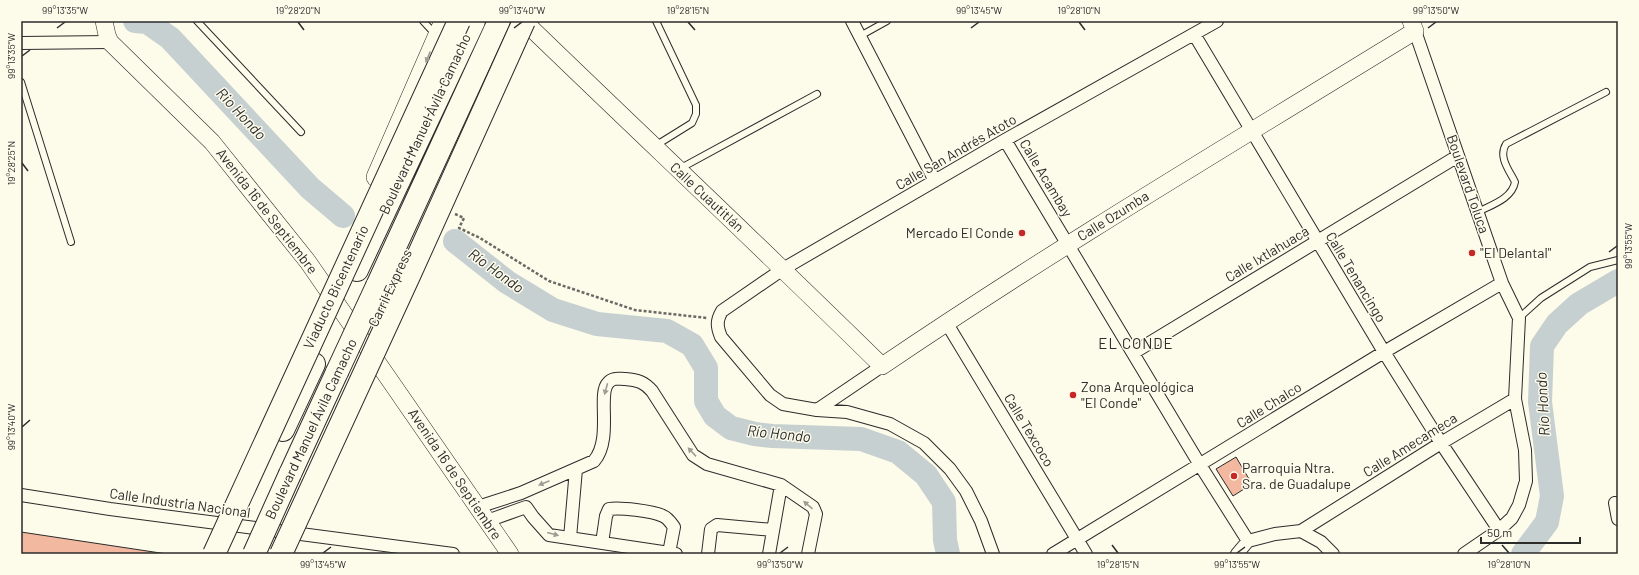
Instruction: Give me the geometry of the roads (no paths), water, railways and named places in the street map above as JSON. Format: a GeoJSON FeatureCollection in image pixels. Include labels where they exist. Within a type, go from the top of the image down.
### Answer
{"type":"FeatureCollection","features":[{"type":"Feature","properties":{"kind":"highway","name":"Viaducto Bicentenario"},"geometry":{"type":"LineString","coordinates":[[223,551],[459,21]]}},
{"type":"Feature","properties":{"kind":"highway","name":"Boulevard Manuel Ávila Camacho"},"geometry":{"type":"LineString","coordinates":[[223,551],[266,466],[474,21]]}},
{"type":"Feature","properties":{"kind":"highway","name":"Boulevard Manuel Ávila Camacho"},"geometry":{"type":"LineString","coordinates":[[254,554],[499,21]]}},
{"type":"Feature","properties":{"kind":"highway","name":"Carril Express"},"geometry":{"type":"LineString","coordinates":[[267,554],[512,21]]}},
{"type":"Feature","properties":{"kind":"highway"},"geometry":{"type":"LineString","coordinates":[[281,554],[409,276],[530,24]]}},
{"type":"Feature","properties":{"kind":"highway"},"geometry":{"type":"LineString","coordinates":[[453,201],[460,105]]}},
{"type":"Feature","properties":{"kind":"main road"},"geometry":{"type":"LineString","coordinates":[[404,305],[453,201],[530,24]]}},
{"type":"Feature","properties":{"kind":"main road"},"geometry":{"type":"LineString","coordinates":[[334,273],[440,29]]}},
{"type":"Feature","properties":{"kind":"main road"},"geometry":{"type":"LineString","coordinates":[[242,472],[303,336]]}},
{"type":"Feature","properties":{"kind":"main road"},"geometry":{"type":"LineString","coordinates":[[320,490],[368,386]]}},
{"type":"Feature","properties":{"kind":"street"},"geometry":{"type":"LineString","coordinates":[[852,21],[935,181]]}},
{"type":"Feature","properties":{"kind":"street","name":"Calle San Andrés Atoto"},"geometry":{"type":"LineString","coordinates":[[817,410],[783,404],[770,395],[722,337],[717,327],[717,319],[722,312],[783,269],[1005,140],[1217,21]]}},
{"type":"Feature","properties":{"kind":"street","name":"Calle Cuautitlán"},"geometry":{"type":"LineString","coordinates":[[530,24],[653,146],[783,269],[882,366]]}},
{"type":"Feature","properties":{"kind":"street","name":"Calle Ozumba"},"geometry":{"type":"LineString","coordinates":[[817,410],[946,322],[1068,243],[1252,131],[1413,26]]}},
{"type":"Feature","properties":{"kind":"street","name":"Boulevard Toluca"},"geometry":{"type":"LineString","coordinates":[[1413,26],[1502,283],[1519,318],[1515,398],[1525,450],[1526,480],[1519,505],[1512,518],[1499,530],[1464,554]]}},
{"type":"Feature","properties":{"kind":"street"},"geometry":{"type":"LineString","coordinates":[[21,43],[107,33]]}},
{"type":"Feature","properties":{"kind":"street","name":"Avenida 16 de Septiembre"},"geometry":{"type":"LineString","coordinates":[[107,33],[212,142],[308,262],[510,554]]}},
{"type":"Feature","properties":{"kind":"street","name":"Calle Tenancingo"},"geometry":{"type":"LineString","coordinates":[[1194,34],[1384,352],[1441,443],[1499,530]]}},
{"type":"Feature","properties":{"kind":"street","name":"Calle Acambay"},"geometry":{"type":"LineString","coordinates":[[1005,140],[1200,465],[1248,541]]}},
{"type":"Feature","properties":{"kind":"street","name":"Calle Ixtlahuaca"},"geometry":{"type":"LineString","coordinates":[[1133,353],[1458,156]]}},
{"type":"Feature","properties":{"kind":"street","name":"Calle Chalco"},"geometry":{"type":"LineString","coordinates":[[1053,554],[1384,352],[1502,283]]}},
{"type":"Feature","properties":{"kind":"street","name":"Calle Texcoco"},"geometry":{"type":"LineString","coordinates":[[946,322],[1086,554]]}},
{"type":"Feature","properties":{"kind":"street"},"geometry":{"type":"LineString","coordinates":[[483,514],[521,493],[590,464],[598,457],[605,431],[605,390],[607,383],[615,378],[638,380],[646,384],[652,391],[693,455],[707,464],[781,485],[813,507],[816,514],[808,554]]}},
{"type":"Feature","properties":{"kind":"street","name":"Calle Amecameca"},"geometry":{"type":"LineString","coordinates":[[1301,531],[1515,398]]}},
{"type":"Feature","properties":{"kind":"street"},"geometry":{"type":"LineString","coordinates":[[817,410],[847,412],[890,424],[924,443],[950,469],[966,491],[981,521],[993,554]]}},
{"type":"Feature","properties":{"kind":"street"},"geometry":{"type":"LineString","coordinates":[[570,538],[576,470]]}},
{"type":"Feature","properties":{"kind":"street"},"geometry":{"type":"LineString","coordinates":[[769,554],[781,485]]}},
{"type":"Feature","properties":{"kind":"street"},"geometry":{"type":"LineString","coordinates":[[521,493],[526,507],[548,535],[570,538],[602,543],[672,553],[674,527],[664,516],[617,507],[609,509],[606,516],[602,543]]}},
{"type":"Feature","properties":{"kind":"street","name":"Calle Industria Nacional"},"geometry":{"type":"LineString","coordinates":[[21,495],[117,510],[453,554]]}},
{"type":"Feature","properties":{"kind":"street"},"geometry":{"type":"LineString","coordinates":[[1614,503],[1618,519]]}},
{"type":"Feature","properties":{"kind":"street"},"geometry":{"type":"LineString","coordinates":[[483,514],[526,507]]}},
{"type":"Feature","properties":{"kind":"street"},"geometry":{"type":"LineString","coordinates":[[708,554],[711,529],[717,524],[773,530]]}},
{"type":"Feature","properties":{"kind":"street"},"geometry":{"type":"LineString","coordinates":[[1236,554],[1248,541],[1275,534],[1301,531],[1321,542],[1333,554]]}},
{"type":"Feature","properties":{"kind":"lane"},"geometry":{"type":"LineString","coordinates":[[197,21],[301,132]]}},
{"type":"Feature","properties":{"kind":"lane"},"geometry":{"type":"LineString","coordinates":[[422,21],[440,29]]}},
{"type":"Feature","properties":{"kind":"lane"},"geometry":{"type":"LineString","coordinates":[[653,146],[692,123],[696,114],[696,105],[656,21]]}},
{"type":"Feature","properties":{"kind":"lane"},"geometry":{"type":"LineString","coordinates":[[860,36],[887,21]]}},
{"type":"Feature","properties":{"kind":"lane"},"geometry":{"type":"LineString","coordinates":[[21,82],[71,242]]}},
{"type":"Feature","properties":{"kind":"lane"},"geometry":{"type":"LineString","coordinates":[[1478,212],[1509,195],[1514,189],[1515,182],[1503,160],[1502,151],[1506,144],[1606,92]]}},
{"type":"Feature","properties":{"kind":"lane"},"geometry":{"type":"LineString","coordinates":[[678,170],[817,94]]}},
{"type":"Feature","properties":{"kind":"lane"},"geometry":{"type":"LineString","coordinates":[[1519,318],[1541,298],[1590,267],[1618,260]]}},
{"type":"Feature","properties":{"kind":"waterway","name":"Rio Hondo"},"geometry":{"type":"LineString","coordinates":[[135,21],[147,22],[170,38],[310,188],[343,216]]}},
{"type":"Feature","properties":{"kind":"waterway","name":"Río Hondo"},"geometry":{"type":"LineString","coordinates":[[455,241],[507,282],[553,310],[597,324],[667,331],[692,345],[706,368],[706,401],[715,416],[731,428],[755,434],[772,436],[861,439],[898,452],[926,475],[944,502],[945,540],[948,554]]}},
{"type":"Feature","properties":{"kind":"waterway","name":"Río Hondo"},"geometry":{"type":"LineString","coordinates":[[1523,554],[1547,522],[1552,496],[1540,402],[1542,346],[1557,324],[1579,304],[1618,281]]}},
{"type":"Feature","properties":{"kind":"place","name":"Mercado El Conde"},"geometry":{"type":"Point","coordinates":[1022,233]}},
{"type":"Feature","properties":{"kind":"place","name":"\"El Delantal\""},"geometry":{"type":"Point","coordinates":[1472,253]}},
{"type":"Feature","properties":{"kind":"place","name":"Zona Arqueológica \"El Conde\""},"geometry":{"type":"Point","coordinates":[1073,395]}},
{"type":"Feature","properties":{"kind":"place","name":"Parroquia Ntra. Sra. de Guadalupe"},"geometry":{"type":"Point","coordinates":[1234,476]}},
{"type":"Feature","properties":{"kind":"district","name":"EL CONDE"},"geometry":{"type":"Point","coordinates":[1136,344]}}]}
